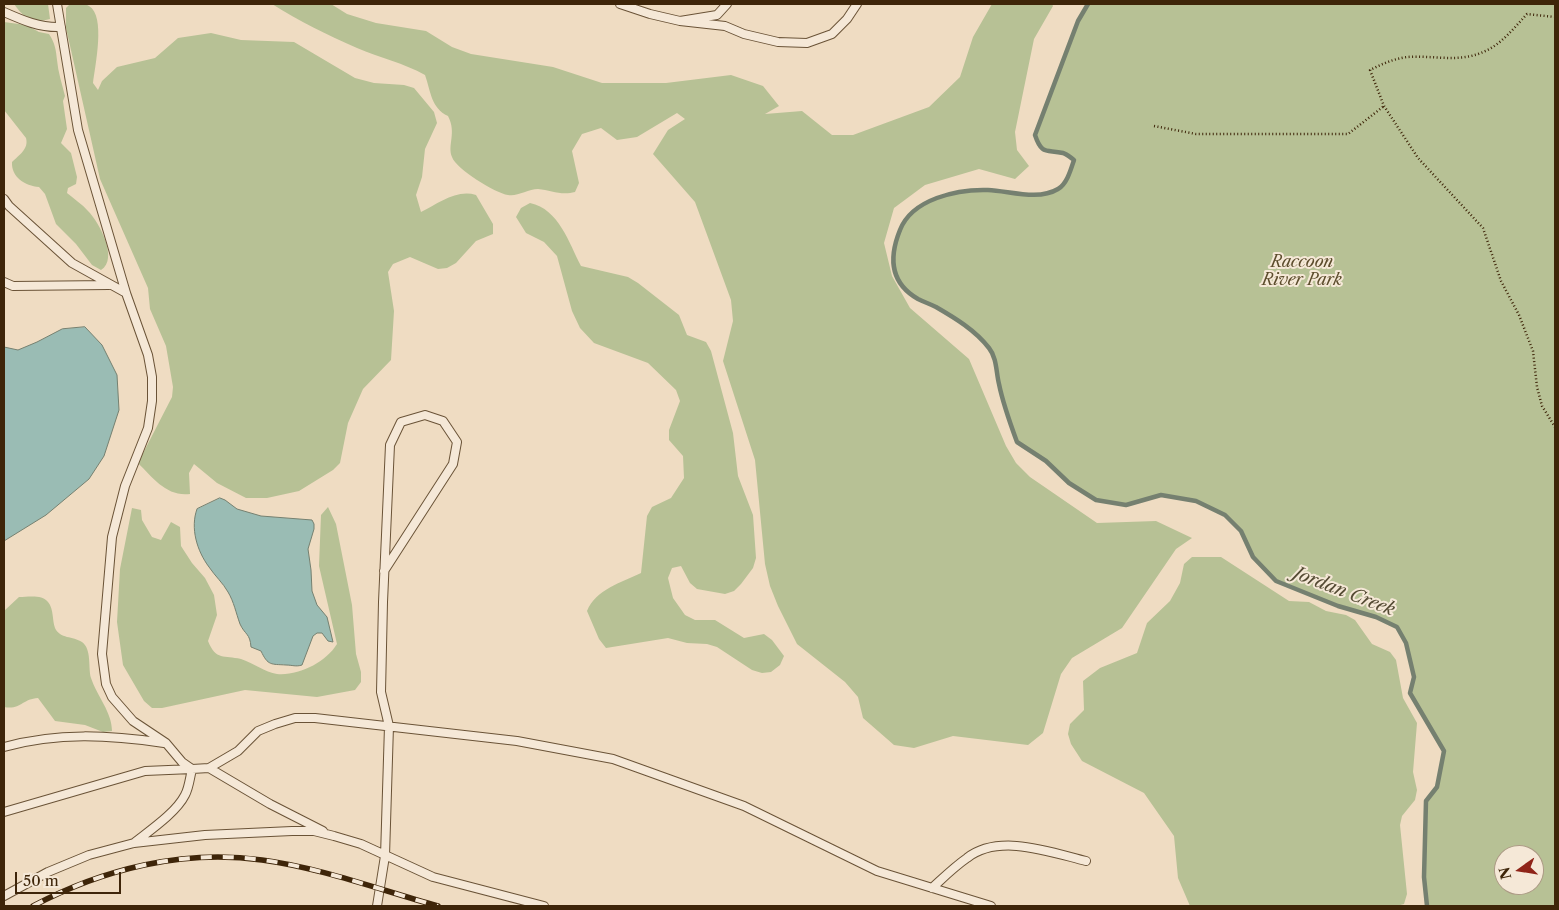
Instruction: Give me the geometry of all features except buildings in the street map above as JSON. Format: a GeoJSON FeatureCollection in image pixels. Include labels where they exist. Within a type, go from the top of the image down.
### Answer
{"type":"FeatureCollection","features":[{"type":"Feature","properties":{"kind":"lane"},"geometry":{"type":"LineString","coordinates":[[57,4],[78,130],[126,293],[148,355],[152,377],[152,401],[148,428],[125,486],[112,537],[102,654],[106,684],[112,697],[133,721],[166,743],[182,762],[192,769]]}},
{"type":"Feature","properties":{"kind":"lane"},"geometry":{"type":"LineString","coordinates":[[620,4],[680,21],[725,26],[744,34],[778,42],[807,43],[832,34],[847,19],[857,4]]}},
{"type":"Feature","properties":{"kind":"lane"},"geometry":{"type":"LineString","coordinates":[[680,21],[717,15],[727,4]]}},
{"type":"Feature","properties":{"kind":"lane"},"geometry":{"type":"LineString","coordinates":[[4,12],[29,23],[53,28],[61,27]]}},
{"type":"Feature","properties":{"kind":"lane"},"geometry":{"type":"LineString","coordinates":[[4,199],[72,263],[126,293]]}},
{"type":"Feature","properties":{"kind":"lane"},"geometry":{"type":"LineString","coordinates":[[4,282],[13,286],[110,284]]}},
{"type":"Feature","properties":{"kind":"lane"},"geometry":{"type":"LineString","coordinates":[[377,906],[385,856],[389,726],[381,692],[384,572],[390,445],[401,422],[425,415],[443,421],[457,442],[453,464],[384,572]]}},
{"type":"Feature","properties":{"kind":"lane"},"geometry":{"type":"LineString","coordinates":[[4,812],[145,771],[209,768],[238,751],[258,731],[295,718],[315,718],[517,741],[613,758],[744,806],[877,872],[932,888],[974,904],[991,906]]}},
{"type":"Feature","properties":{"kind":"lane"},"geometry":{"type":"LineString","coordinates":[[4,747],[66,736],[118,737],[166,743]]}},
{"type":"Feature","properties":{"kind":"lane"},"geometry":{"type":"LineString","coordinates":[[209,768],[270,804],[334,836]]}},
{"type":"Feature","properties":{"kind":"lane"},"geometry":{"type":"LineString","coordinates":[[134,843],[177,806],[185,795],[192,769]]}},
{"type":"Feature","properties":{"kind":"lane"},"geometry":{"type":"LineString","coordinates":[[4,896],[48,872],[110,848],[134,843],[205,835],[292,830],[314,831],[362,844],[433,877],[544,906]]}},
{"type":"Feature","properties":{"kind":"lane"},"geometry":{"type":"LineString","coordinates":[[932,888],[968,857],[981,851],[1001,846],[1020,845],[1086,860]]}},
{"type":"Feature","properties":{"kind":"path"},"geometry":{"type":"LineString","coordinates":[[1555,17],[1527,14],[1501,42],[1484,52],[1466,57],[1408,57],[1388,61],[1370,70],[1384,106],[1418,158],[1483,228],[1501,281],[1519,315],[1532,351],[1537,387],[1542,406],[1555,428]]}},
{"type":"Feature","properties":{"kind":"path"},"geometry":{"type":"LineString","coordinates":[[1154,126],[1196,134],[1348,134],[1384,106]]}},
{"type":"Feature","properties":{"kind":"green space"},"geometry":{"type":"Polygon","coordinates":[[[14,4],[48,4],[50,19],[38,21],[29,19],[14,4]]]}},
{"type":"Feature","properties":{"kind":"green space"},"geometry":{"type":"Polygon","coordinates":[[[70,4],[89,6],[94,11],[97,20],[98,42],[93,83],[98,90],[102,81],[117,67],[155,58],[178,38],[211,33],[241,40],[294,42],[355,78],[374,83],[404,85],[414,88],[434,112],[437,123],[425,149],[422,177],[416,195],[421,212],[447,198],[461,194],[476,195],[493,224],[493,234],[476,241],[456,263],[447,268],[438,269],[410,257],[393,264],[388,272],[394,311],[391,360],[363,389],[348,423],[340,463],[333,470],[299,491],[267,498],[246,498],[217,483],[194,464],[189,473],[190,494],[174,493],[155,480],[138,463],[172,397],[173,387],[166,346],[150,309],[148,288],[100,179],[66,28],[66,8],[70,4]]]}},
{"type":"Feature","properties":{"kind":"green space"},"geometry":{"type":"Polygon","coordinates":[[[272,4],[331,4],[347,14],[376,23],[426,31],[452,47],[471,54],[553,67],[602,83],[666,83],[731,75],[763,86],[779,106],[765,114],[802,111],[832,135],[853,135],[929,107],[960,77],[973,37],[992,4],[1052,4],[1053,6],[1034,39],[1015,132],[1017,150],[1029,166],[1015,179],[979,169],[925,185],[894,208],[884,243],[892,276],[910,308],[969,359],[1006,446],[1016,463],[1030,477],[1097,523],[1156,521],[1192,538],[1176,549],[1122,628],[1072,658],[1061,674],[1043,733],[1028,745],[953,736],[914,748],[894,745],[863,718],[858,697],[845,682],[797,644],[770,586],[765,564],[755,460],[723,361],[733,321],[731,300],[695,202],[653,154],[668,130],[685,119],[677,113],[637,137],[617,140],[601,128],[582,134],[572,151],[579,183],[575,192],[561,193],[538,189],[508,195],[494,190],[477,180],[455,162],[451,152],[451,122],[448,116],[442,113],[435,104],[425,75],[335,38],[272,4]]]}},
{"type":"Feature","properties":{"kind":"green space","name":"Raccoon River Park"},"geometry":{"type":"Polygon","coordinates":[[[1088,4],[1555,4],[1555,906],[1427,906],[1424,877],[1426,801],[1437,787],[1444,751],[1410,693],[1414,677],[1406,643],[1397,627],[1376,617],[1338,606],[1276,581],[1253,557],[1241,531],[1225,515],[1196,501],[1161,495],[1126,505],[1096,500],[1069,483],[1046,461],[1017,442],[1003,399],[995,361],[989,348],[971,330],[936,307],[918,299],[901,285],[894,267],[897,237],[905,221],[919,208],[937,198],[962,192],[988,190],[1033,195],[1050,193],[1064,184],[1074,160],[1064,154],[1043,149],[1035,135],[1078,21],[1088,4]]]}},
{"type":"Feature","properties":{"kind":"green space"},"geometry":{"type":"Polygon","coordinates":[[[4,22],[26,25],[39,32],[49,34],[54,44],[65,96],[63,101],[67,129],[61,143],[71,153],[77,177],[76,184],[68,188],[67,193],[88,211],[102,232],[108,249],[108,258],[106,265],[101,270],[92,265],[76,244],[56,224],[45,194],[39,187],[24,183],[16,176],[12,167],[12,162],[23,152],[27,142],[26,138],[4,110],[4,22]]]}},
{"type":"Feature","properties":{"kind":"green space"},"geometry":{"type":"Polygon","coordinates":[[[530,203],[540,206],[556,220],[581,266],[628,277],[638,283],[679,315],[687,335],[706,342],[711,351],[733,433],[738,476],[753,515],[756,558],[753,568],[741,584],[734,591],[725,594],[697,589],[690,583],[681,566],[672,568],[668,578],[673,598],[685,615],[695,620],[715,620],[744,638],[764,634],[772,640],[784,656],[780,665],[771,672],[762,673],[752,670],[717,647],[707,644],[687,643],[668,638],[606,648],[599,639],[587,611],[591,603],[603,592],[641,573],[647,516],[652,507],[671,498],[684,478],[683,456],[669,440],[669,430],[680,401],[676,390],[648,363],[594,343],[580,328],[572,311],[557,256],[544,242],[526,233],[516,217],[521,208],[530,203]]]}},
{"type":"Feature","properties":{"kind":"green space"},"geometry":{"type":"Polygon","coordinates":[[[328,507],[336,524],[352,605],[356,654],[361,672],[361,682],[355,690],[317,697],[245,690],[162,708],[152,708],[144,701],[123,665],[117,622],[120,569],[132,508],[141,510],[142,520],[152,537],[161,540],[171,522],[180,527],[181,546],[205,578],[214,595],[217,615],[208,641],[214,652],[221,656],[241,659],[272,673],[285,674],[303,670],[319,662],[337,644],[319,566],[321,515],[328,507]]]}},
{"type":"Feature","properties":{"kind":"green space"},"geometry":{"type":"Polygon","coordinates":[[[1192,557],[1221,557],[1289,601],[1309,602],[1326,611],[1346,615],[1355,620],[1372,644],[1390,652],[1396,660],[1403,698],[1417,723],[1413,772],[1417,790],[1415,800],[1402,816],[1400,825],[1407,894],[1404,904],[1397,906],[1190,906],[1178,878],[1174,836],[1144,793],[1082,761],[1071,744],[1068,734],[1070,724],[1084,710],[1083,681],[1100,668],[1137,653],[1147,623],[1170,601],[1180,583],[1184,564],[1192,557]]]}},
{"type":"Feature","properties":{"kind":"green space"},"geometry":{"type":"Polygon","coordinates":[[[35,596],[45,599],[51,608],[57,632],[63,636],[78,640],[85,645],[91,678],[110,717],[112,731],[103,732],[85,725],[55,721],[38,698],[28,700],[18,706],[4,707],[4,611],[19,597],[35,596]]]}},
{"type":"Feature","properties":{"kind":"water"},"geometry":{"type":"Polygon","coordinates":[[[85,327],[102,345],[117,375],[119,410],[104,456],[89,479],[46,515],[4,541],[4,347],[18,350],[62,329],[85,327]]]}},
{"type":"Feature","properties":{"kind":"water"},"geometry":{"type":"Polygon","coordinates":[[[220,498],[237,509],[261,516],[312,520],[314,524],[308,549],[312,591],[317,605],[327,617],[333,642],[328,641],[322,633],[317,633],[313,636],[302,665],[270,663],[261,651],[251,647],[250,639],[240,624],[230,596],[201,554],[194,524],[197,509],[220,498]]]}},
{"type":"Feature","properties":{"kind":"waterway","name":"Jordan Creek"},"geometry":{"type":"LineString","coordinates":[[1088,4],[1078,21],[1035,135],[1043,149],[1064,154],[1074,160],[1064,184],[1050,193],[1033,195],[988,190],[963,191],[925,203],[906,219],[896,240],[893,259],[897,277],[909,293],[957,320],[971,330],[989,348],[995,361],[1003,399],[1017,442],[1046,461],[1069,483],[1096,500],[1126,505],[1161,495],[1196,501],[1225,515],[1241,531],[1253,557],[1276,581],[1338,606],[1376,617],[1397,627],[1406,643],[1414,677],[1410,693],[1444,751],[1437,787],[1426,801],[1424,877],[1427,906]]}},
{"type":"Feature","properties":{"kind":"railway"},"geometry":{"type":"LineString","coordinates":[[33,906],[60,893],[115,872],[173,860],[203,857],[262,860],[307,868],[438,906]]}}]}
